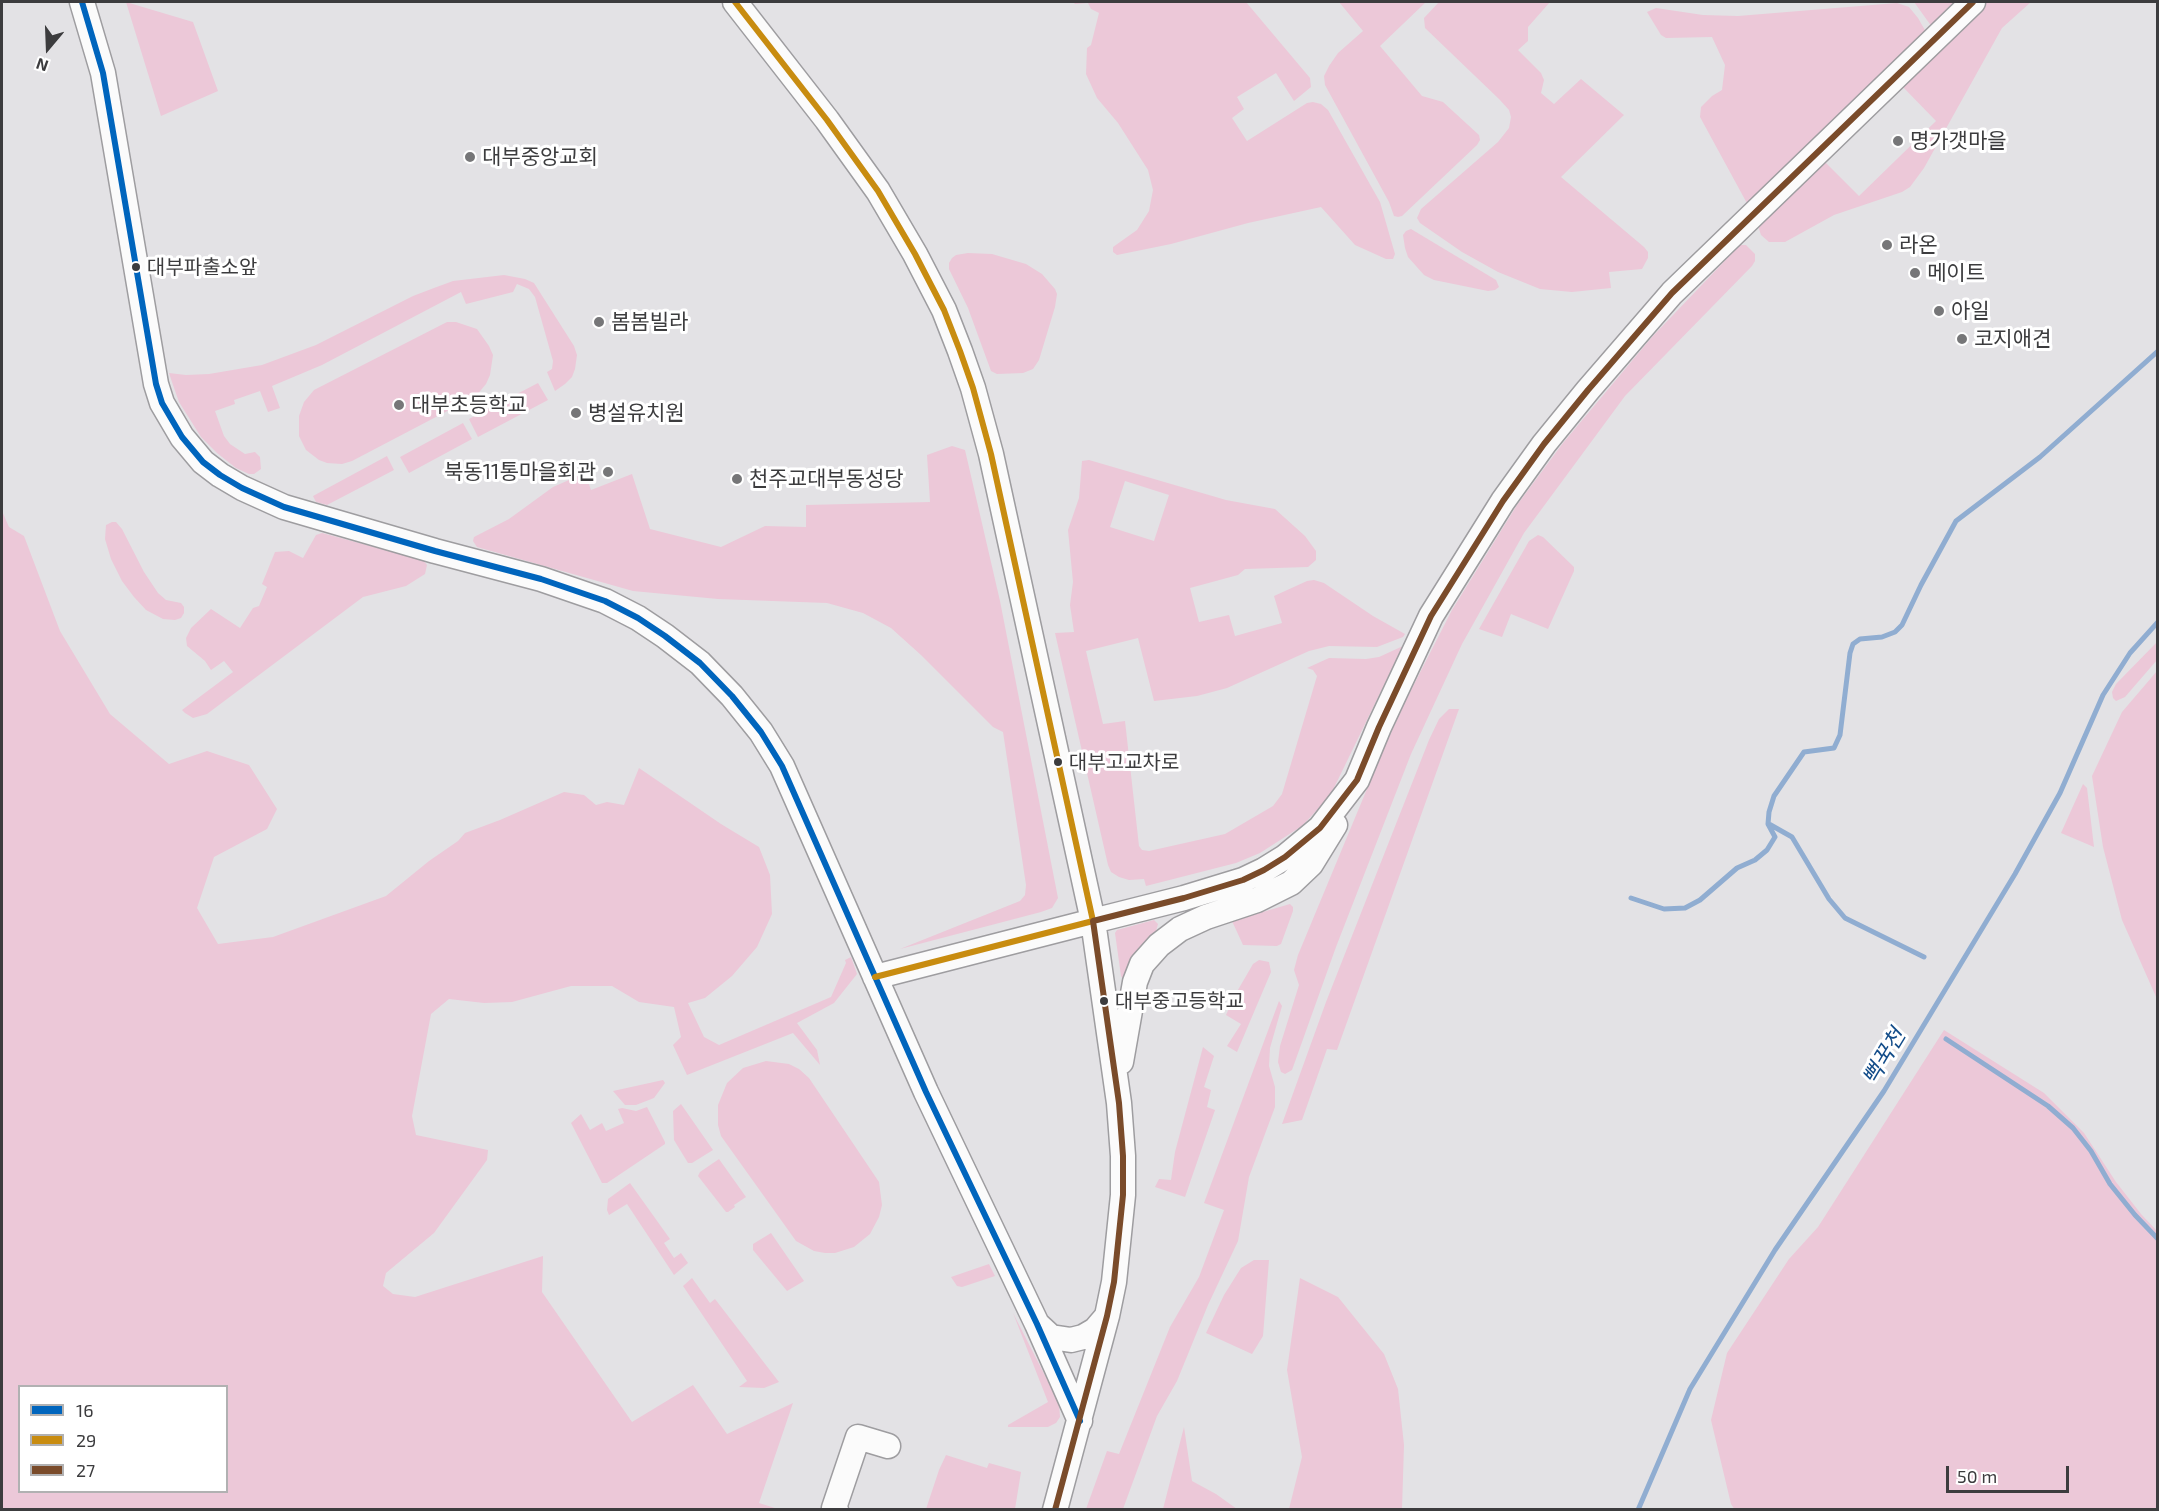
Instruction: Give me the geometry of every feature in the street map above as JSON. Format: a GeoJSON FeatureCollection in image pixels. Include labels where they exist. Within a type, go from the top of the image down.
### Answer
{"type":"FeatureCollection","features":[{"type":"Feature","properties":{"kind":"street"},"geometry":{"type":"LineString","coordinates":[[82,2],[103,73],[156,384],[170,419],[191,449],[220,475],[284,507],[578,590],[605,601],[638,618],[665,636],[700,663],[732,696],[761,732],[782,766],[950,1144],[1037,1324],[1080,1420]]}},
{"type":"Feature","properties":{"kind":"street"},"geometry":{"type":"LineString","coordinates":[[735,2],[833,128],[878,191],[915,254],[944,310],[960,351],[991,454],[1093,921],[1117,1085],[1123,1156],[1123,1195],[1114,1282],[1107,1316],[1055,1509]]}},
{"type":"Feature","properties":{"kind":"street"},"geometry":{"type":"LineString","coordinates":[[1117,1085],[1135,982],[1142,964],[1159,945],[1180,929],[1206,917],[1257,900],[1291,883],[1311,864],[1328,839],[1357,780],[1431,616],[1503,501],[1544,444],[1672,293],[1973,2]]}},
{"type":"Feature","properties":{"kind":"street"},"geometry":{"type":"LineString","coordinates":[[875,977],[1184,898],[1243,880],[1264,870],[1303,844],[1320,828],[1357,780]]}},
{"type":"Feature","properties":{"kind":"street"},"geometry":{"type":"LineString","coordinates":[[1037,1324],[1051,1336],[1071,1340],[1083,1337],[1095,1330],[1107,1316]]}},
{"type":"Feature","properties":{"kind":"street"},"geometry":{"type":"LineString","coordinates":[[836,1509],[834,1508],[858,1437],[888,1446]]}},
{"type":"Feature","properties":{"kind":"shaded area"},"geometry":{"type":"Polygon","coordinates":[[[126,2],[193,22],[218,91],[161,116],[126,2]]]}},
{"type":"Feature","properties":{"kind":"shaded area"},"geometry":{"type":"Polygon","coordinates":[[[1073,2],[1246,2],[1310,78],[1311,87],[1294,101],[1276,73],[1237,97],[1244,109],[1232,118],[1247,141],[1307,103],[1321,104],[1328,110],[1380,202],[1395,254],[1393,259],[1386,259],[1355,245],[1321,207],[1248,223],[1171,244],[1117,255],[1113,252],[1113,247],[1137,230],[1149,211],[1153,190],[1148,170],[1118,123],[1097,98],[1086,74],[1087,48],[1091,45],[1099,13],[1091,9],[1088,3],[1075,4],[1073,2]]]}},
{"type":"Feature","properties":{"kind":"shaded area"},"geometry":{"type":"Polygon","coordinates":[[[1339,2],[1426,2],[1380,46],[1422,96],[1443,102],[1479,135],[1480,140],[1477,145],[1402,216],[1394,216],[1389,202],[1325,85],[1324,76],[1338,53],[1363,31],[1339,2]]]}},
{"type":"Feature","properties":{"kind":"shaded area"},"geometry":{"type":"Polygon","coordinates":[[[1439,2],[1550,2],[1528,27],[1528,41],[1518,50],[1541,73],[1544,80],[1541,93],[1554,104],[1581,79],[1624,115],[1561,177],[1644,247],[1648,252],[1648,258],[1642,269],[1609,272],[1611,288],[1572,292],[1540,289],[1498,272],[1462,252],[1420,223],[1417,218],[1421,209],[1498,142],[1509,128],[1511,117],[1509,110],[1499,99],[1425,28],[1424,18],[1439,2]]]}},
{"type":"Feature","properties":{"kind":"shaded area"},"geometry":{"type":"Polygon","coordinates":[[[1914,2],[1958,2],[1932,27],[1914,2]]]}},
{"type":"Feature","properties":{"kind":"shaded area"},"geometry":{"type":"Polygon","coordinates":[[[1987,2],[2031,2],[2002,28],[1924,168],[1910,187],[1902,192],[1834,215],[1785,242],[1769,242],[1761,235],[1758,226],[1824,161],[1859,196],[1936,121],[1901,85],[1987,2]]]}},
{"type":"Feature","properties":{"kind":"shaded area"},"geometry":{"type":"Polygon","coordinates":[[[1897,3],[1909,7],[1926,32],[1749,207],[1700,117],[1701,107],[1722,90],[1725,65],[1712,37],[1666,38],[1661,35],[1647,12],[1656,8],[1703,15],[1738,16],[1897,3]]]}},
{"type":"Feature","properties":{"kind":"shaded area"},"geometry":{"type":"Polygon","coordinates":[[[1411,229],[1496,280],[1499,287],[1488,291],[1434,280],[1424,275],[1408,257],[1405,248],[1403,235],[1411,229]]]}},
{"type":"Feature","properties":{"kind":"shaded area"},"geometry":{"type":"Polygon","coordinates":[[[1740,245],[1746,245],[1755,254],[1752,266],[1625,396],[1524,533],[1462,644],[1411,754],[1336,947],[1292,1070],[1285,1074],[1281,1072],[1278,1062],[1280,1046],[1299,985],[1294,970],[1298,955],[1384,748],[1452,610],[1517,505],[1563,443],[1652,337],[1740,245]]]}},
{"type":"Feature","properties":{"kind":"shaded area"},"geometry":{"type":"Polygon","coordinates":[[[968,253],[992,254],[1026,264],[1042,274],[1055,289],[1057,294],[1055,307],[1039,360],[1033,369],[1023,373],[997,374],[991,371],[968,308],[949,269],[952,258],[968,253]]]}},
{"type":"Feature","properties":{"kind":"shaded area"},"geometry":{"type":"Polygon","coordinates":[[[504,275],[534,283],[574,346],[577,355],[572,377],[555,391],[547,372],[552,369],[553,361],[535,297],[529,289],[517,284],[513,292],[466,304],[461,292],[322,365],[272,386],[280,408],[268,412],[260,391],[234,400],[235,404],[215,411],[224,436],[230,444],[245,454],[255,452],[260,457],[261,469],[254,474],[236,468],[201,437],[179,402],[169,373],[209,374],[262,365],[316,345],[413,296],[434,288],[453,281],[504,275]]]}},
{"type":"Feature","properties":{"kind":"shaded area"},"geometry":{"type":"Polygon","coordinates":[[[447,322],[456,322],[477,329],[493,355],[490,375],[476,396],[352,461],[342,464],[327,463],[306,450],[299,436],[299,416],[304,402],[314,390],[447,322]]]}},
{"type":"Feature","properties":{"kind":"shaded area"},"geometry":{"type":"Polygon","coordinates":[[[538,383],[548,400],[478,437],[469,419],[538,383]]]}},
{"type":"Feature","properties":{"kind":"shaded area"},"geometry":{"type":"Polygon","coordinates":[[[463,423],[472,439],[409,473],[400,457],[463,423]]]}},
{"type":"Feature","properties":{"kind":"shaded area"},"geometry":{"type":"Polygon","coordinates":[[[952,446],[965,450],[1000,601],[1058,898],[1052,908],[1041,912],[900,949],[1020,901],[1025,895],[1026,885],[1003,732],[993,727],[891,628],[863,613],[827,603],[718,599],[633,591],[477,547],[473,541],[474,537],[509,519],[553,487],[585,473],[591,490],[632,474],[650,529],[721,547],[765,526],[806,527],[806,505],[930,502],[927,455],[952,446]]]}},
{"type":"Feature","properties":{"kind":"shaded area"},"geometry":{"type":"Polygon","coordinates":[[[387,456],[394,470],[327,505],[316,502],[313,496],[387,456]]]}},
{"type":"Feature","properties":{"kind":"shaded area"},"geometry":{"type":"Polygon","coordinates":[[[1089,460],[1226,500],[1275,509],[1305,536],[1316,551],[1316,560],[1308,567],[1245,569],[1238,575],[1190,588],[1199,622],[1229,615],[1235,636],[1282,623],[1274,596],[1314,580],[1324,583],[1373,616],[1405,634],[1403,637],[1377,647],[1329,646],[1309,651],[1227,688],[1197,696],[1154,701],[1138,638],[1086,651],[1103,724],[1125,721],[1139,846],[1142,850],[1149,851],[1225,834],[1273,806],[1282,794],[1317,676],[1313,670],[1307,668],[1329,658],[1379,657],[1403,646],[1330,796],[1302,826],[1260,853],[1236,863],[1146,886],[1144,879],[1129,880],[1111,872],[1055,633],[1074,632],[1070,605],[1073,582],[1068,530],[1079,498],[1082,461],[1089,460]],[[1125,481],[1110,527],[1154,541],[1169,495],[1125,481]]]}},
{"type":"Feature","properties":{"kind":"shaded area"},"geometry":{"type":"Polygon","coordinates":[[[2,511],[9,527],[24,536],[60,631],[110,714],[169,764],[207,751],[249,765],[277,809],[267,829],[214,857],[197,908],[218,944],[273,937],[386,896],[458,841],[465,833],[564,792],[584,795],[596,805],[607,802],[624,805],[639,768],[759,847],[770,875],[772,914],[757,947],[732,976],[705,998],[688,1003],[704,1037],[719,1045],[831,997],[846,963],[845,960],[851,957],[857,974],[834,1003],[797,1023],[817,1050],[820,1065],[793,1033],[687,1075],[673,1045],[681,1037],[674,1007],[639,1002],[612,986],[571,986],[512,1002],[484,1003],[449,999],[431,1014],[412,1116],[416,1135],[488,1150],[487,1160],[434,1233],[386,1273],[383,1286],[393,1294],[415,1297],[543,1256],[542,1292],[632,1422],[693,1385],[727,1434],[793,1403],[759,1503],[778,1509],[2,1509],[2,511]]]}},
{"type":"Feature","properties":{"kind":"shaded area"},"geometry":{"type":"Polygon","coordinates":[[[116,522],[122,529],[144,572],[158,593],[166,600],[181,603],[184,607],[181,618],[163,619],[146,610],[122,581],[111,559],[105,539],[106,525],[116,522]]]}},
{"type":"Feature","properties":{"kind":"shaded area"},"geometry":{"type":"Polygon","coordinates":[[[322,533],[423,560],[427,565],[425,574],[406,586],[363,597],[207,714],[193,718],[185,713],[182,710],[233,672],[224,661],[211,670],[205,661],[187,646],[186,638],[191,628],[211,609],[240,628],[253,608],[259,606],[267,587],[262,584],[275,552],[289,551],[303,558],[316,535],[322,533]]]}},
{"type":"Feature","properties":{"kind":"shaded area"},"geometry":{"type":"Polygon","coordinates":[[[1538,535],[1543,537],[1574,567],[1548,629],[1511,614],[1502,637],[1479,629],[1529,541],[1538,535]]]}},
{"type":"Feature","properties":{"kind":"shaded area"},"geometry":{"type":"Polygon","coordinates":[[[2157,642],[2157,660],[2125,697],[2116,701],[2112,692],[2116,684],[2157,642]]]}},
{"type":"Feature","properties":{"kind":"shaded area"},"geometry":{"type":"Polygon","coordinates":[[[2157,671],[2157,999],[2122,920],[2103,847],[2092,776],[2122,712],[2157,671]]]}},
{"type":"Feature","properties":{"kind":"shaded area"},"geometry":{"type":"Polygon","coordinates":[[[1449,709],[1459,709],[1337,1050],[1327,1049],[1302,1120],[1282,1124],[1326,1002],[1429,740],[1439,719],[1449,709]]]}},
{"type":"Feature","properties":{"kind":"shaded area"},"geometry":{"type":"Polygon","coordinates":[[[2083,784],[2087,788],[2094,847],[2061,833],[2083,784]]]}},
{"type":"Feature","properties":{"kind":"shaded area"},"geometry":{"type":"Polygon","coordinates":[[[1290,904],[1293,911],[1281,944],[1277,946],[1243,945],[1232,921],[1290,904]]]}},
{"type":"Feature","properties":{"kind":"shaded area"},"geometry":{"type":"Polygon","coordinates":[[[1154,920],[1158,924],[1156,931],[1139,949],[1125,980],[1123,979],[1115,933],[1117,930],[1154,920]]]}},
{"type":"Feature","properties":{"kind":"shaded area"},"geometry":{"type":"Polygon","coordinates":[[[1259,960],[1269,962],[1271,972],[1237,1052],[1227,1046],[1241,1024],[1226,1015],[1253,964],[1259,960]]]}},
{"type":"Feature","properties":{"kind":"shaded area"},"geometry":{"type":"Polygon","coordinates":[[[1279,1001],[1282,1006],[1270,1048],[1269,1066],[1275,1087],[1275,1107],[1249,1177],[1238,1241],[1208,1305],[1177,1381],[1157,1416],[1123,1509],[1086,1509],[1107,1451],[1119,1454],[1170,1327],[1199,1277],[1224,1210],[1204,1203],[1279,1001]]]}},
{"type":"Feature","properties":{"kind":"shaded area"},"geometry":{"type":"Polygon","coordinates":[[[1944,1030],[2044,1093],[2084,1133],[2116,1182],[2157,1231],[2157,1509],[1735,1510],[1731,1504],[1711,1420],[1727,1353],[1789,1259],[1818,1227],[1944,1030]]]}},
{"type":"Feature","properties":{"kind":"shaded area"},"geometry":{"type":"Polygon","coordinates":[[[1203,1047],[1214,1056],[1204,1087],[1211,1090],[1207,1107],[1215,1110],[1185,1197],[1155,1187],[1159,1179],[1171,1180],[1175,1152],[1203,1047]]]}},
{"type":"Feature","properties":{"kind":"shaded area"},"geometry":{"type":"Polygon","coordinates":[[[766,1061],[789,1064],[809,1078],[879,1182],[882,1205],[879,1217],[870,1234],[854,1247],[835,1253],[825,1253],[814,1251],[796,1241],[721,1136],[718,1125],[718,1105],[727,1083],[743,1068],[766,1061]]]}},
{"type":"Feature","properties":{"kind":"shaded area"},"geometry":{"type":"Polygon","coordinates":[[[663,1080],[665,1083],[654,1098],[636,1105],[625,1105],[613,1091],[663,1080]]]}},
{"type":"Feature","properties":{"kind":"shaded area"},"geometry":{"type":"Polygon","coordinates":[[[681,1104],[713,1150],[692,1163],[688,1163],[674,1140],[673,1111],[681,1104]]]}},
{"type":"Feature","properties":{"kind":"shaded area"},"geometry":{"type":"Polygon","coordinates":[[[647,1107],[665,1144],[607,1183],[602,1183],[571,1123],[581,1114],[590,1130],[602,1123],[606,1131],[624,1123],[618,1109],[636,1111],[647,1107]]]}},
{"type":"Feature","properties":{"kind":"shaded area"},"geometry":{"type":"Polygon","coordinates":[[[719,1159],[746,1197],[728,1212],[698,1176],[700,1172],[719,1159]]]}},
{"type":"Feature","properties":{"kind":"shaded area"},"geometry":{"type":"Polygon","coordinates":[[[630,1183],[670,1239],[664,1243],[674,1258],[681,1253],[688,1263],[674,1275],[627,1204],[609,1215],[608,1199],[630,1183]]]}},
{"type":"Feature","properties":{"kind":"shaded area"},"geometry":{"type":"Polygon","coordinates":[[[771,1233],[804,1281],[787,1291],[753,1250],[753,1244],[771,1233]]]}},
{"type":"Feature","properties":{"kind":"shaded area"},"geometry":{"type":"Polygon","coordinates":[[[1254,1260],[1269,1260],[1263,1336],[1252,1354],[1206,1333],[1224,1295],[1241,1268],[1254,1260]]]}},
{"type":"Feature","properties":{"kind":"shaded area"},"geometry":{"type":"Polygon","coordinates":[[[989,1264],[995,1276],[962,1287],[957,1286],[951,1277],[989,1264]]]}},
{"type":"Feature","properties":{"kind":"shaded area"},"geometry":{"type":"Polygon","coordinates":[[[692,1278],[710,1303],[715,1299],[779,1382],[764,1388],[739,1387],[747,1381],[683,1286],[692,1278]]]}},
{"type":"Feature","properties":{"kind":"shaded area"},"geometry":{"type":"Polygon","coordinates":[[[1300,1278],[1338,1297],[1384,1354],[1398,1389],[1404,1445],[1402,1509],[1289,1509],[1302,1457],[1287,1370],[1300,1278]]]}},
{"type":"Feature","properties":{"kind":"shaded area"},"geometry":{"type":"Polygon","coordinates":[[[1013,1313],[1059,1403],[1060,1417],[1056,1423],[1048,1427],[1008,1427],[1048,1402],[1013,1313]]]}},
{"type":"Feature","properties":{"kind":"shaded area"},"geometry":{"type":"Polygon","coordinates":[[[1184,1427],[1192,1481],[1237,1509],[1163,1509],[1184,1427]]]}},
{"type":"Feature","properties":{"kind":"shaded area"},"geometry":{"type":"Polygon","coordinates":[[[946,1455],[987,1468],[989,1463],[1021,1472],[1015,1509],[926,1509],[946,1455]]]}},
{"type":"Feature","properties":{"kind":"waterway"},"geometry":{"type":"LineString","coordinates":[[1631,898],[1664,909],[1685,908],[1700,900],[1737,868],[1755,860],[1767,850],[1775,837],[1768,824],[1774,796],[1804,752],[1834,748],[1840,735],[1853,644],[1860,639],[1882,637],[1895,632],[1902,625],[1956,521],[2040,457],[2158,351]]}},
{"type":"Feature","properties":{"kind":"waterway","name":"뻑꾹천"},"geometry":{"type":"LineString","coordinates":[[1638,1510],[1690,1389],[1775,1250],[1884,1091],[2015,874],[2060,793],[2103,695],[2130,653],[2158,622]]}},
{"type":"Feature","properties":{"kind":"waterway"},"geometry":{"type":"LineString","coordinates":[[1769,824],[1792,837],[1829,899],[1845,918],[1924,957]]}},
{"type":"Feature","properties":{"kind":"waterway"},"geometry":{"type":"LineString","coordinates":[[1946,1039],[2048,1106],[2073,1128],[2091,1151],[2110,1184],[2158,1239]]}},
{"type":"Feature","properties":{"kind":"transit line","name":"16"},"geometry":{"type":"LineString","coordinates":[[82,2],[103,73],[156,384],[162,403],[182,437],[203,462],[220,475],[284,507],[541,579],[605,601],[638,618],[665,636],[700,663],[732,696],[761,732],[782,766],[926,1092],[1037,1324],[1080,1421]]}},
{"type":"Feature","properties":{"kind":"transit line","name":"29"},"geometry":{"type":"LineString","coordinates":[[735,2],[827,120],[878,191],[915,254],[944,310],[960,351],[991,454],[1093,921],[875,977]]}},
{"type":"Feature","properties":{"kind":"transit line","name":"27"},"geometry":{"type":"LineString","coordinates":[[1055,1510],[1107,1316],[1114,1282],[1123,1195],[1119,1103],[1093,921],[1184,898],[1243,880],[1285,857],[1320,828],[1357,780],[1431,616],[1503,501],[1544,444],[1672,293],[1973,2]]}},
{"type":"Feature","properties":{"kind":"place","name":"명가갯마을"},"geometry":{"type":"Point","coordinates":[1898,141]}},
{"type":"Feature","properties":{"kind":"place","name":"대부중앙교회"},"geometry":{"type":"Point","coordinates":[470,157]}},
{"type":"Feature","properties":{"kind":"place","name":"라온"},"geometry":{"type":"Point","coordinates":[1887,245]}},
{"type":"Feature","properties":{"kind":"place","name":"대부파출소앞"},"geometry":{"type":"Point","coordinates":[136,267]}},
{"type":"Feature","properties":{"kind":"place","name":"메이트"},"geometry":{"type":"Point","coordinates":[1915,273]}},
{"type":"Feature","properties":{"kind":"place","name":"아일"},"geometry":{"type":"Point","coordinates":[1939,311]}},
{"type":"Feature","properties":{"kind":"place","name":"봄봄빌라"},"geometry":{"type":"Point","coordinates":[599,322]}},
{"type":"Feature","properties":{"kind":"place","name":"코지애견"},"geometry":{"type":"Point","coordinates":[1962,339]}},
{"type":"Feature","properties":{"kind":"place","name":"대부초등학교"},"geometry":{"type":"Point","coordinates":[399,405]}},
{"type":"Feature","properties":{"kind":"place","name":"병설유치원"},"geometry":{"type":"Point","coordinates":[576,413]}},
{"type":"Feature","properties":{"kind":"place","name":"북동11통마을회관"},"geometry":{"type":"Point","coordinates":[608,472]}},
{"type":"Feature","properties":{"kind":"place","name":"천주교대부동성당"},"geometry":{"type":"Point","coordinates":[737,479]}},
{"type":"Feature","properties":{"kind":"place","name":"대부고교차로"},"geometry":{"type":"Point","coordinates":[1058,762]}},
{"type":"Feature","properties":{"kind":"place","name":"대부중고등학교"},"geometry":{"type":"Point","coordinates":[1104,1001]}}]}
